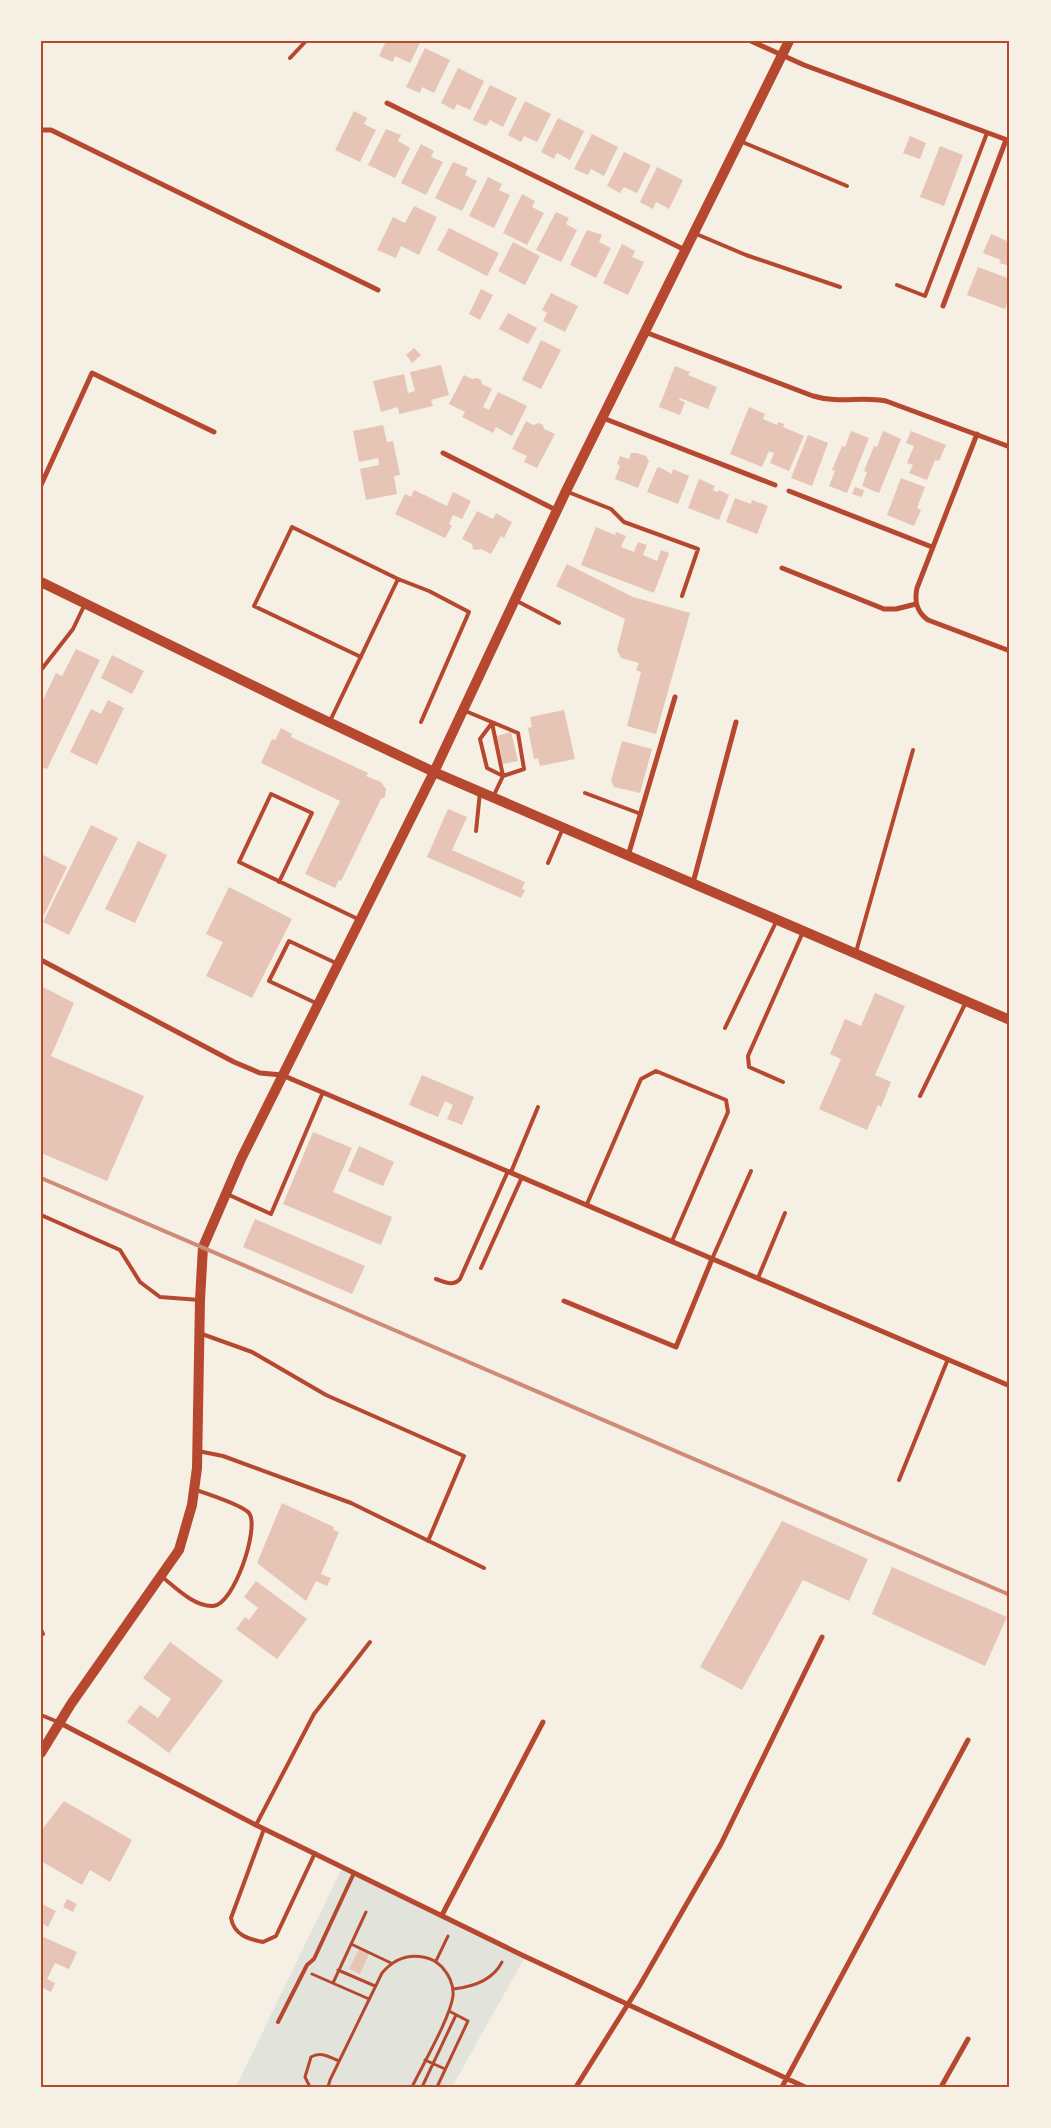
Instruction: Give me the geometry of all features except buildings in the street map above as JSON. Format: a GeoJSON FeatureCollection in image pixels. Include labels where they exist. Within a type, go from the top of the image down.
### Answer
{"type":"FeatureCollection","features":[{"type":"Feature","properties":{"kind":"main road"},"geometry":{"type":"LineString","coordinates":[[41,1753],[179,1550],[194,1489],[198,1451],[200,1300],[203,1247],[226,1194],[282,1075],[464,710],[556,510],[789,41]]}},
{"type":"Feature","properties":{"kind":"main road"},"geometry":{"type":"LineString","coordinates":[[41,582],[329,723],[434,772],[1010,1020]]}},
{"type":"Feature","properties":{"kind":"street"},"geometry":{"type":"LineString","coordinates":[[751,41],[782,56],[1008,141],[943,306]]}},
{"type":"Feature","properties":{"kind":"street"},"geometry":{"type":"LineString","coordinates":[[387,103],[686,250]]}},
{"type":"Feature","properties":{"kind":"street"},"geometry":{"type":"LineString","coordinates":[[41,130],[51,130],[378,290]]}},
{"type":"Feature","properties":{"kind":"street"},"geometry":{"type":"LineString","coordinates":[[645,332],[814,396],[842,402],[867,399],[886,401],[1010,447]]}},
{"type":"Feature","properties":{"kind":"street"},"geometry":{"type":"LineString","coordinates":[[41,485],[92,373],[214,432]]}},
{"type":"Feature","properties":{"kind":"street"},"geometry":{"type":"LineString","coordinates":[[603,418],[775,485]]}},
{"type":"Feature","properties":{"kind":"street"},"geometry":{"type":"LineString","coordinates":[[977,434],[917,588],[916,604],[918,610],[928,620],[1010,651]]}},
{"type":"Feature","properties":{"kind":"street"},"geometry":{"type":"LineString","coordinates":[[443,454],[556,510]]}},
{"type":"Feature","properties":{"kind":"street"},"geometry":{"type":"LineString","coordinates":[[789,491],[932,547]]}},
{"type":"Feature","properties":{"kind":"street"},"geometry":{"type":"LineString","coordinates":[[782,568],[884,609],[896,609],[916,604]]}},
{"type":"Feature","properties":{"kind":"street"},"geometry":{"type":"LineString","coordinates":[[628,856],[675,697]]}},
{"type":"Feature","properties":{"kind":"street"},"geometry":{"type":"LineString","coordinates":[[692,884],[736,722]]}},
{"type":"Feature","properties":{"kind":"street"},"geometry":{"type":"LineString","coordinates":[[41,960],[234,1062],[260,1073],[282,1075],[323,1092],[1010,1386]]}},
{"type":"Feature","properties":{"kind":"street"},"geometry":{"type":"LineString","coordinates":[[564,1302],[676,1347],[712,1259]]}},
{"type":"Feature","properties":{"kind":"street"},"geometry":{"type":"LineString","coordinates":[[576,2087],[628,2005],[721,1844],[822,1637]]}},
{"type":"Feature","properties":{"kind":"street"},"geometry":{"type":"LineString","coordinates":[[442,1915],[543,1722]]}},
{"type":"Feature","properties":{"kind":"street"},"geometry":{"type":"LineString","coordinates":[[60,1723],[264,1829],[354,1873],[628,2005],[805,2087]]}},
{"type":"Feature","properties":{"kind":"street"},"geometry":{"type":"LineString","coordinates":[[782,2087],[968,1740]]}},
{"type":"Feature","properties":{"kind":"street"},"geometry":{"type":"LineString","coordinates":[[941,2087],[968,2039]]}},
{"type":"Feature","properties":{"kind":"lane"},"geometry":{"type":"LineString","coordinates":[[290,58],[306,41]]}},
{"type":"Feature","properties":{"kind":"lane"},"geometry":{"type":"LineString","coordinates":[[897,286],[925,296],[987,133]]}},
{"type":"Feature","properties":{"kind":"lane"},"geometry":{"type":"LineString","coordinates":[[740,141],[847,186]]}},
{"type":"Feature","properties":{"kind":"lane"},"geometry":{"type":"LineString","coordinates":[[694,233],[746,255],[840,287]]}},
{"type":"Feature","properties":{"kind":"lane"},"geometry":{"type":"LineString","coordinates":[[566,491],[611,509],[624,522],[698,549],[682,596]]}},
{"type":"Feature","properties":{"kind":"lane"},"geometry":{"type":"LineString","coordinates":[[361,657],[254,606],[292,527],[469,612],[421,722]]}},
{"type":"Feature","properties":{"kind":"lane"},"geometry":{"type":"LineString","coordinates":[[329,723],[398,579]]}},
{"type":"Feature","properties":{"kind":"lane"},"geometry":{"type":"LineString","coordinates":[[514,600],[559,623]]}},
{"type":"Feature","properties":{"kind":"lane"},"geometry":{"type":"LineString","coordinates":[[41,670],[73,629],[85,604]]}},
{"type":"Feature","properties":{"kind":"lane"},"geometry":{"type":"LineString","coordinates":[[464,710],[518,733],[524,769],[503,776],[487,768],[480,739],[492,723]]}},
{"type":"Feature","properties":{"kind":"lane"},"geometry":{"type":"LineString","coordinates":[[492,723],[503,776],[492,798]]}},
{"type":"Feature","properties":{"kind":"lane"},"geometry":{"type":"LineString","coordinates":[[855,954],[913,750]]}},
{"type":"Feature","properties":{"kind":"lane"},"geometry":{"type":"LineString","coordinates":[[476,831],[480,792]]}},
{"type":"Feature","properties":{"kind":"lane"},"geometry":{"type":"LineString","coordinates":[[585,793],[641,814]]}},
{"type":"Feature","properties":{"kind":"lane"},"geometry":{"type":"LineString","coordinates":[[279,882],[312,813],[271,794],[239,862],[279,882],[360,920]]}},
{"type":"Feature","properties":{"kind":"lane"},"geometry":{"type":"LineString","coordinates":[[548,863],[563,828]]}},
{"type":"Feature","properties":{"kind":"lane"},"geometry":{"type":"LineString","coordinates":[[725,1028],[777,920]]}},
{"type":"Feature","properties":{"kind":"lane"},"geometry":{"type":"LineString","coordinates":[[783,1082],[749,1067],[748,1056],[803,932]]}},
{"type":"Feature","properties":{"kind":"lane"},"geometry":{"type":"LineString","coordinates":[[318,1004],[269,981],[290,941],[338,964]]}},
{"type":"Feature","properties":{"kind":"lane"},"geometry":{"type":"LineString","coordinates":[[920,1096],[966,1002]]}},
{"type":"Feature","properties":{"kind":"lane"},"geometry":{"type":"LineString","coordinates":[[587,1204],[642,1079],[656,1071],[726,1100],[728,1112],[672,1241]]}},
{"type":"Feature","properties":{"kind":"lane"},"geometry":{"type":"LineString","coordinates":[[226,1194],[270,1214],[323,1092]]}},
{"type":"Feature","properties":{"kind":"lane"},"geometry":{"type":"LineString","coordinates":[[436,1278],[449,1284],[455,1284],[460,1280],[538,1107]]}},
{"type":"Feature","properties":{"kind":"lane"},"geometry":{"type":"LineString","coordinates":[[712,1259],[751,1171]]}},
{"type":"Feature","properties":{"kind":"lane"},"geometry":{"type":"LineString","coordinates":[[481,1268],[522,1177]]}},
{"type":"Feature","properties":{"kind":"lane"},"geometry":{"type":"LineString","coordinates":[[758,1278],[785,1214]]}},
{"type":"Feature","properties":{"kind":"lane"},"geometry":{"type":"LineString","coordinates":[[41,1215],[120,1250],[140,1282],[160,1297],[200,1300]]}},
{"type":"Feature","properties":{"kind":"lane"},"geometry":{"type":"LineString","coordinates":[[200,1333],[252,1352],[326,1395],[464,1456],[428,1541]]}},
{"type":"Feature","properties":{"kind":"lane"},"geometry":{"type":"LineString","coordinates":[[900,1480],[948,1359]]}},
{"type":"Feature","properties":{"kind":"lane"},"geometry":{"type":"LineString","coordinates":[[198,1451],[223,1456],[350,1503],[484,1568]]}},
{"type":"Feature","properties":{"kind":"lane"},"geometry":{"type":"LineString","coordinates":[[161,1576],[189,1597],[208,1606],[216,1606],[223,1602],[235,1586],[246,1558],[251,1520],[248,1513],[232,1504],[194,1489]]}},
{"type":"Feature","properties":{"kind":"lane"},"geometry":{"type":"LineString","coordinates":[[256,1824],[314,1714],[370,1642]]}},
{"type":"Feature","properties":{"kind":"lane"},"geometry":{"type":"LineString","coordinates":[[41,1715],[60,1723]]}},
{"type":"Feature","properties":{"kind":"lane"},"geometry":{"type":"LineString","coordinates":[[264,1829],[231,1918],[235,1930],[240,1935],[263,1942],[276,1936],[315,1853]]}},
{"type":"Feature","properties":{"kind":"lane"},"geometry":{"type":"LineString","coordinates":[[278,2022],[304,1970],[314,1959],[354,1873]]}},
{"type":"Feature","properties":{"kind":"path"},"geometry":{"type":"LineString","coordinates":[[333,1983],[366,1912]]}},
{"type":"Feature","properties":{"kind":"path"},"geometry":{"type":"LineString","coordinates":[[436,1961],[448,1936]]}},
{"type":"Feature","properties":{"kind":"path"},"geometry":{"type":"LineString","coordinates":[[351,1944],[391,1963]]}},
{"type":"Feature","properties":{"kind":"path"},"geometry":{"type":"LineString","coordinates":[[328,2087],[338,2061],[382,1973],[391,1963],[411,1956],[425,1957],[436,1961],[445,1971],[453,1989],[449,2012],[412,2087]]}},
{"type":"Feature","properties":{"kind":"path"},"geometry":{"type":"LineString","coordinates":[[453,1989],[470,1986],[487,1978],[497,1972],[502,1962]]}},
{"type":"Feature","properties":{"kind":"path"},"geometry":{"type":"LineString","coordinates":[[304,1970],[369,1999]]}},
{"type":"Feature","properties":{"kind":"path"},"geometry":{"type":"LineString","coordinates":[[338,1970],[375,1986]]}},
{"type":"Feature","properties":{"kind":"path"},"geometry":{"type":"LineString","coordinates":[[437,2087],[468,2021],[449,2012]]}},
{"type":"Feature","properties":{"kind":"path"},"geometry":{"type":"LineString","coordinates":[[422,2087],[456,2015]]}},
{"type":"Feature","properties":{"kind":"path"},"geometry":{"type":"LineString","coordinates":[[310,2087],[305,2077],[311,2057],[317,2054],[338,2061]]}},
{"type":"Feature","properties":{"kind":"path"},"geometry":{"type":"LineString","coordinates":[[425,2060],[445,2069]]}},
{"type":"Feature","properties":{"kind":"shaded area"},"geometry":{"type":"Polygon","coordinates":[[[343,1866],[525,1957],[452,2087],[236,2087],[343,1866]]]}},
{"type":"Feature","properties":{"kind":"railway"},"geometry":{"type":"LineString","coordinates":[[41,1178],[1010,1595]]}}]}
